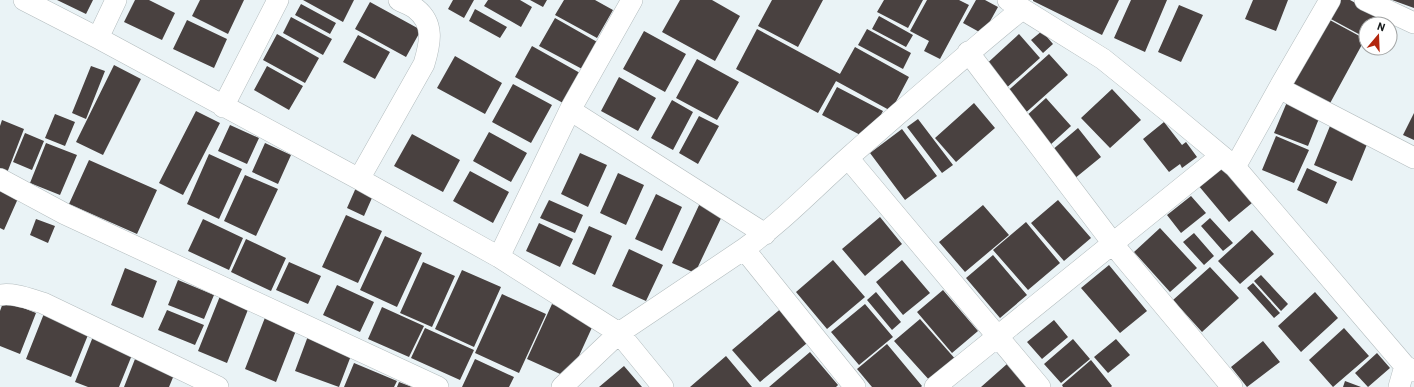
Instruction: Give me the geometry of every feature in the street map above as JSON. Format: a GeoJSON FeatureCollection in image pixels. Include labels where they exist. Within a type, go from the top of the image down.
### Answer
{"type":"FeatureCollection","features":[{"type":"Feature","properties":{"kind":"street"},"geometry":{"type":"LineString","coordinates":[[24,0],[98,38],[223,107],[359,179],[498,257],[619,333],[663,387]]}},
{"type":"Feature","properties":{"kind":"street"},"geometry":{"type":"LineString","coordinates":[[98,38],[116,0]]}},
{"type":"Feature","properties":{"kind":"street"},"geometry":{"type":"LineString","coordinates":[[223,107],[278,0]]}},
{"type":"Feature","properties":{"kind":"street"},"geometry":{"type":"LineString","coordinates":[[359,179],[424,64],[430,45],[429,30],[426,20],[416,8],[399,0]]}},
{"type":"Feature","properties":{"kind":"street"},"geometry":{"type":"LineString","coordinates":[[498,257],[570,110],[632,0]]}},
{"type":"Feature","properties":{"kind":"street"},"geometry":{"type":"LineString","coordinates":[[935,387],[1113,243],[1228,162],[1279,88],[1330,0]]}},
{"type":"Feature","properties":{"kind":"street"},"geometry":{"type":"LineString","coordinates":[[1364,0],[1414,23]]}},
{"type":"Feature","properties":{"kind":"street"},"geometry":{"type":"LineString","coordinates":[[562,387],[619,333],[765,234],[968,52],[1015,4],[1103,59],[1228,162],[1409,368],[1399,387]]}},
{"type":"Feature","properties":{"kind":"street"},"geometry":{"type":"LineString","coordinates":[[968,52],[1113,243],[1232,387]]}},
{"type":"Feature","properties":{"kind":"street"},"geometry":{"type":"LineString","coordinates":[[1279,88],[1414,158]]}},
{"type":"Feature","properties":{"kind":"street"},"geometry":{"type":"LineString","coordinates":[[570,110],[765,234]]}},
{"type":"Feature","properties":{"kind":"street"},"geometry":{"type":"LineString","coordinates":[[848,158],[1040,387]]}},
{"type":"Feature","properties":{"kind":"street"},"geometry":{"type":"LineString","coordinates":[[0,179],[65,214],[438,387]]}},
{"type":"Feature","properties":{"kind":"street"},"geometry":{"type":"LineString","coordinates":[[744,249],[855,387]]}},
{"type":"Feature","properties":{"kind":"street"},"geometry":{"type":"LineString","coordinates":[[0,295],[8,294],[22,296],[43,303],[218,387]]}},
{"type":"Feature","properties":{"kind":"building"},"geometry":{"type":"Polygon","coordinates":[[[57,0],[93,0],[86,14],[57,0]]]}},
{"type":"Feature","properties":{"kind":"building"},"geometry":{"type":"Polygon","coordinates":[[[135,0],[149,0],[175,13],[162,40],[124,22],[135,0]]]}},
{"type":"Feature","properties":{"kind":"building"},"geometry":{"type":"Polygon","coordinates":[[[200,0],[244,0],[228,34],[192,16],[200,0]]]}},
{"type":"Feature","properties":{"kind":"building"},"geometry":{"type":"Polygon","coordinates":[[[303,0],[354,0],[343,22],[303,0]]]}},
{"type":"Feature","properties":{"kind":"building"},"geometry":{"type":"Polygon","coordinates":[[[453,0],[474,0],[464,18],[448,9],[453,0]]]}},
{"type":"Feature","properties":{"kind":"building"},"geometry":{"type":"Polygon","coordinates":[[[488,0],[520,0],[532,7],[521,27],[484,6],[488,0]]]}},
{"type":"Feature","properties":{"kind":"building"},"geometry":{"type":"Polygon","coordinates":[[[530,0],[547,0],[543,7],[530,0]]]}},
{"type":"Feature","properties":{"kind":"building"},"geometry":{"type":"Polygon","coordinates":[[[564,0],[595,0],[613,10],[597,38],[555,15],[564,0]]]}},
{"type":"Feature","properties":{"kind":"building"},"geometry":{"type":"Polygon","coordinates":[[[680,0],[712,0],[740,16],[715,61],[662,32],[680,0]]]}},
{"type":"Feature","properties":{"kind":"building"},"geometry":{"type":"Polygon","coordinates":[[[772,0],[823,0],[798,47],[758,26],[772,0]]]}},
{"type":"Feature","properties":{"kind":"building"},"geometry":{"type":"Polygon","coordinates":[[[884,0],[923,0],[908,28],[877,12],[884,0]]]}},
{"type":"Feature","properties":{"kind":"building"},"geometry":{"type":"Polygon","coordinates":[[[927,0],[959,0],[969,5],[940,59],[924,51],[929,41],[910,31],[927,0]]]}},
{"type":"Feature","properties":{"kind":"building"},"geometry":{"type":"Polygon","coordinates":[[[976,0],[985,0],[998,7],[983,34],[963,23],[976,0]]]}},
{"type":"Feature","properties":{"kind":"building"},"geometry":{"type":"Polygon","coordinates":[[[1033,0],[1119,0],[1102,35],[1033,0]]]}},
{"type":"Feature","properties":{"kind":"building"},"geometry":{"type":"Polygon","coordinates":[[[1131,0],[1167,0],[1145,52],[1114,38],[1131,0]]]}},
{"type":"Feature","properties":{"kind":"building"},"geometry":{"type":"Polygon","coordinates":[[[1253,0],[1288,0],[1276,31],[1245,19],[1253,0]]]}},
{"type":"Feature","properties":{"kind":"building"},"geometry":{"type":"Polygon","coordinates":[[[1338,0],[1350,0],[1379,16],[1358,16],[1358,34],[1329,18],[1338,0]]]}},
{"type":"Feature","properties":{"kind":"building"},"geometry":{"type":"Polygon","coordinates":[[[1392,0],[1414,0],[1414,8],[1392,0]]]}},
{"type":"Feature","properties":{"kind":"building"},"geometry":{"type":"Polygon","coordinates":[[[370,2],[421,30],[406,57],[355,29],[370,2]]]}},
{"type":"Feature","properties":{"kind":"building"},"geometry":{"type":"Polygon","coordinates":[[[301,4],[336,23],[330,34],[295,15],[301,4]]]}},
{"type":"Feature","properties":{"kind":"building"},"geometry":{"type":"Polygon","coordinates":[[[1179,5],[1203,15],[1181,62],[1158,52],[1179,5]]]}},
{"type":"Feature","properties":{"kind":"building"},"geometry":{"type":"Polygon","coordinates":[[[475,9],[507,27],[500,38],[469,21],[475,9]]]}},
{"type":"Feature","properties":{"kind":"building"},"geometry":{"type":"Polygon","coordinates":[[[879,16],[913,35],[906,47],[872,29],[879,16]]]}},
{"type":"Feature","properties":{"kind":"building"},"geometry":{"type":"Polygon","coordinates":[[[291,17],[332,39],[323,55],[283,33],[291,17]]]}},
{"type":"Feature","properties":{"kind":"building"},"geometry":{"type":"Polygon","coordinates":[[[555,18],[599,43],[584,70],[539,46],[555,18]]]}},
{"type":"Feature","properties":{"kind":"building"},"geometry":{"type":"Polygon","coordinates":[[[1328,19],[1358,35],[1358,52],[1328,107],[1291,87],[1328,19]]]}},
{"type":"Feature","properties":{"kind":"building"},"geometry":{"type":"Polygon","coordinates":[[[187,20],[227,39],[214,68],[173,49],[187,20]]]}},
{"type":"Feature","properties":{"kind":"building"},"geometry":{"type":"Polygon","coordinates":[[[757,29],[840,74],[818,113],[736,69],[757,29]]]}},
{"type":"Feature","properties":{"kind":"building"},"geometry":{"type":"Polygon","coordinates":[[[867,29],[911,53],[903,69],[858,45],[867,29]]]}},
{"type":"Feature","properties":{"kind":"building"},"geometry":{"type":"Polygon","coordinates":[[[644,31],[686,54],[665,92],[623,69],[644,31]]]}},
{"type":"Feature","properties":{"kind":"building"},"geometry":{"type":"Polygon","coordinates":[[[1042,31],[1053,44],[1043,53],[1031,40],[1042,31]]]}},
{"type":"Feature","properties":{"kind":"building"},"geometry":{"type":"Polygon","coordinates":[[[277,34],[319,58],[305,83],[263,60],[277,34]]]}},
{"type":"Feature","properties":{"kind":"building"},"geometry":{"type":"Polygon","coordinates":[[[1019,34],[1040,58],[1003,91],[982,68],[1019,34]]]}},
{"type":"Feature","properties":{"kind":"building"},"geometry":{"type":"Polygon","coordinates":[[[358,35],[390,52],[375,79],[343,62],[358,35]]]}},
{"type":"Feature","properties":{"kind":"building"},"geometry":{"type":"Polygon","coordinates":[[[532,46],[580,73],[563,103],[515,77],[532,46]]]}},
{"type":"Feature","properties":{"kind":"building"},"geometry":{"type":"Polygon","coordinates":[[[855,47],[909,77],[891,111],[836,81],[855,47]]]}},
{"type":"Feature","properties":{"kind":"building"},"geometry":{"type":"Polygon","coordinates":[[[1049,54],[1068,75],[1022,116],[1003,95],[1049,54]]]}},
{"type":"Feature","properties":{"kind":"building"},"geometry":{"type":"Polygon","coordinates":[[[455,56],[502,83],[485,114],[437,88],[455,56]]]}},
{"type":"Feature","properties":{"kind":"building"},"geometry":{"type":"Polygon","coordinates":[[[697,59],[739,82],[717,120],[676,98],[697,59]]]}},
{"type":"Feature","properties":{"kind":"building"},"geometry":{"type":"Polygon","coordinates":[[[114,65],[141,79],[103,155],[76,142],[114,65]]]}},
{"type":"Feature","properties":{"kind":"building"},"geometry":{"type":"Polygon","coordinates":[[[91,66],[105,71],[86,119],[72,113],[91,66]]]}},
{"type":"Feature","properties":{"kind":"building"},"geometry":{"type":"Polygon","coordinates":[[[267,66],[303,86],[289,110],[254,90],[267,66]]]}},
{"type":"Feature","properties":{"kind":"building"},"geometry":{"type":"Polygon","coordinates":[[[619,77],[656,98],[638,131],[601,111],[619,77]]]}},
{"type":"Feature","properties":{"kind":"building"},"geometry":{"type":"Polygon","coordinates":[[[513,84],[552,105],[531,143],[492,122],[513,84]]]}},
{"type":"Feature","properties":{"kind":"building"},"geometry":{"type":"Polygon","coordinates":[[[837,87],[883,111],[868,139],[822,115],[837,87]]]}},
{"type":"Feature","properties":{"kind":"building"},"geometry":{"type":"Polygon","coordinates":[[[1112,89],[1141,120],[1110,148],[1081,118],[1112,89]]]}},
{"type":"Feature","properties":{"kind":"building"},"geometry":{"type":"Polygon","coordinates":[[[1046,98],[1071,126],[1049,146],[1024,118],[1046,98]]]}},
{"type":"Feature","properties":{"kind":"building"},"geometry":{"type":"Polygon","coordinates":[[[672,100],[693,112],[673,150],[651,138],[672,100]]]}},
{"type":"Feature","properties":{"kind":"building"},"geometry":{"type":"Polygon","coordinates":[[[1287,102],[1320,116],[1308,146],[1274,133],[1287,102]]]}},
{"type":"Feature","properties":{"kind":"building"},"geometry":{"type":"Polygon","coordinates":[[[974,103],[995,128],[956,162],[935,138],[974,103]]]}},
{"type":"Feature","properties":{"kind":"building"},"geometry":{"type":"Polygon","coordinates":[[[196,111],[220,123],[183,195],[159,183],[196,111]]]}},
{"type":"Feature","properties":{"kind":"building"},"geometry":{"type":"Polygon","coordinates":[[[1414,113],[1414,140],[1403,135],[1414,113]]]}},
{"type":"Feature","properties":{"kind":"building"},"geometry":{"type":"Polygon","coordinates":[[[55,114],[75,122],[65,146],[45,138],[55,114]]]}},
{"type":"Feature","properties":{"kind":"building"},"geometry":{"type":"Polygon","coordinates":[[[699,116],[719,126],[698,164],[679,153],[699,116]]]}},
{"type":"Feature","properties":{"kind":"building"},"geometry":{"type":"Polygon","coordinates":[[[918,119],[953,165],[942,173],[907,127],[918,119]]]}},
{"type":"Feature","properties":{"kind":"building"},"geometry":{"type":"Polygon","coordinates":[[[2,120],[24,129],[7,173],[0,171],[0,126],[2,120]]]}},
{"type":"Feature","properties":{"kind":"building"},"geometry":{"type":"Polygon","coordinates":[[[1164,122],[1182,145],[1186,142],[1197,157],[1182,168],[1180,164],[1169,172],[1143,139],[1164,122]]]}},
{"type":"Feature","properties":{"kind":"building"},"geometry":{"type":"Polygon","coordinates":[[[230,125],[259,138],[247,164],[218,151],[230,125]]]}},
{"type":"Feature","properties":{"kind":"building"},"geometry":{"type":"Polygon","coordinates":[[[1330,126],[1368,142],[1352,181],[1314,165],[1330,126]]]}},
{"type":"Feature","properties":{"kind":"building"},"geometry":{"type":"Polygon","coordinates":[[[1078,128],[1101,157],[1074,179],[1051,151],[1078,128]]]}},
{"type":"Feature","properties":{"kind":"building"},"geometry":{"type":"Polygon","coordinates":[[[902,129],[937,176],[905,200],[870,153],[902,129]]]}},
{"type":"Feature","properties":{"kind":"building"},"geometry":{"type":"Polygon","coordinates":[[[489,132],[527,153],[511,182],[473,161],[489,132]]]}},
{"type":"Feature","properties":{"kind":"building"},"geometry":{"type":"Polygon","coordinates":[[[25,133],[44,141],[32,170],[13,162],[25,133]]]}},
{"type":"Feature","properties":{"kind":"building"},"geometry":{"type":"Polygon","coordinates":[[[412,134],[460,160],[443,192],[394,166],[412,134]]]}},
{"type":"Feature","properties":{"kind":"building"},"geometry":{"type":"Polygon","coordinates":[[[1276,136],[1309,150],[1294,183],[1262,170],[1276,136]]]}},
{"type":"Feature","properties":{"kind":"building"},"geometry":{"type":"Polygon","coordinates":[[[46,143],[77,155],[60,195],[30,183],[46,143]]]}},
{"type":"Feature","properties":{"kind":"building"},"geometry":{"type":"Polygon","coordinates":[[[265,143],[291,155],[278,184],[252,172],[265,143]]]}},
{"type":"Feature","properties":{"kind":"building"},"geometry":{"type":"Polygon","coordinates":[[[580,153],[607,165],[588,207],[561,194],[580,153]]]}},
{"type":"Feature","properties":{"kind":"building"},"geometry":{"type":"Polygon","coordinates":[[[209,154],[242,169],[219,219],[187,204],[209,154]]]}},
{"type":"Feature","properties":{"kind":"building"},"geometry":{"type":"Polygon","coordinates":[[[89,160],[157,190],[137,234],[69,204],[89,160]]]}},
{"type":"Feature","properties":{"kind":"building"},"geometry":{"type":"Polygon","coordinates":[[[1221,166],[1252,203],[1229,222],[1198,185],[1221,166]]]}},
{"type":"Feature","properties":{"kind":"building"},"geometry":{"type":"Polygon","coordinates":[[[1307,168],[1337,182],[1327,204],[1297,190],[1307,168]]]}},
{"type":"Feature","properties":{"kind":"building"},"geometry":{"type":"Polygon","coordinates":[[[470,171],[509,192],[493,223],[453,201],[470,171]]]}},
{"type":"Feature","properties":{"kind":"building"},"geometry":{"type":"Polygon","coordinates":[[[618,173],[644,185],[626,225],[600,213],[618,173]]]}},
{"type":"Feature","properties":{"kind":"building"},"geometry":{"type":"Polygon","coordinates":[[[245,175],[278,189],[256,236],[224,221],[245,175]]]}},
{"type":"Feature","properties":{"kind":"building"},"geometry":{"type":"Polygon","coordinates":[[[358,183],[375,191],[364,216],[347,208],[358,183]]]}},
{"type":"Feature","properties":{"kind":"building"},"geometry":{"type":"Polygon","coordinates":[[[0,185],[20,194],[4,230],[0,228],[0,185]]]}},
{"type":"Feature","properties":{"kind":"building"},"geometry":{"type":"Polygon","coordinates":[[[656,194],[682,207],[662,251],[635,239],[656,194]]]}},
{"type":"Feature","properties":{"kind":"building"},"geometry":{"type":"Polygon","coordinates":[[[1191,196],[1206,213],[1181,233],[1167,215],[1191,196]]]}},
{"type":"Feature","properties":{"kind":"building"},"geometry":{"type":"Polygon","coordinates":[[[549,200],[583,215],[575,233],[540,218],[549,200]]]}},
{"type":"Feature","properties":{"kind":"building"},"geometry":{"type":"Polygon","coordinates":[[[1058,200],[1091,238],[1064,261],[1031,223],[1058,200]]]}},
{"type":"Feature","properties":{"kind":"building"},"geometry":{"type":"Polygon","coordinates":[[[700,203],[723,214],[695,273],[672,263],[700,203]]]}},
{"type":"Feature","properties":{"kind":"building"},"geometry":{"type":"Polygon","coordinates":[[[983,205],[1009,235],[965,272],[939,242],[983,205]]]}},
{"type":"Feature","properties":{"kind":"building"},"geometry":{"type":"Polygon","coordinates":[[[346,215],[382,231],[358,283],[322,267],[346,215]]]}},
{"type":"Feature","properties":{"kind":"building"},"geometry":{"type":"Polygon","coordinates":[[[880,217],[902,244],[865,276],[842,249],[880,217]]]}},
{"type":"Feature","properties":{"kind":"building"},"geometry":{"type":"Polygon","coordinates":[[[1210,218],[1233,243],[1223,251],[1201,226],[1210,218]]]}},
{"type":"Feature","properties":{"kind":"building"},"geometry":{"type":"Polygon","coordinates":[[[36,219],[55,226],[48,243],[30,235],[36,219]]]}},
{"type":"Feature","properties":{"kind":"building"},"geometry":{"type":"Polygon","coordinates":[[[203,219],[243,238],[229,270],[188,251],[203,219]]]}},
{"type":"Feature","properties":{"kind":"building"},"geometry":{"type":"Polygon","coordinates":[[[1026,222],[1060,263],[1028,290],[993,250],[1026,222]]]}},
{"type":"Feature","properties":{"kind":"building"},"geometry":{"type":"Polygon","coordinates":[[[539,223],[573,239],[560,267],[526,251],[539,223]]]}},
{"type":"Feature","properties":{"kind":"building"},"geometry":{"type":"Polygon","coordinates":[[[589,226],[612,236],[595,275],[572,264],[589,226]]]}},
{"type":"Feature","properties":{"kind":"building"},"geometry":{"type":"Polygon","coordinates":[[[1160,228],[1197,268],[1170,292],[1134,252],[1160,228]]]}},
{"type":"Feature","properties":{"kind":"building"},"geometry":{"type":"Polygon","coordinates":[[[1252,230],[1274,254],[1240,284],[1218,261],[1252,230]]]}},
{"type":"Feature","properties":{"kind":"building"},"geometry":{"type":"Polygon","coordinates":[[[1194,233],[1214,256],[1204,265],[1183,242],[1194,233]]]}},
{"type":"Feature","properties":{"kind":"building"},"geometry":{"type":"Polygon","coordinates":[[[385,236],[422,253],[397,307],[360,290],[385,236]]]}},
{"type":"Feature","properties":{"kind":"building"},"geometry":{"type":"Polygon","coordinates":[[[246,239],[286,258],[271,291],[231,272],[246,239]]]}},
{"type":"Feature","properties":{"kind":"building"},"geometry":{"type":"Polygon","coordinates":[[[629,249],[663,265],[646,301],[612,286],[629,249]]]}},
{"type":"Feature","properties":{"kind":"building"},"geometry":{"type":"Polygon","coordinates":[[[993,255],[1027,295],[1000,318],[966,278],[993,255]]]}},
{"type":"Feature","properties":{"kind":"building"},"geometry":{"type":"Polygon","coordinates":[[[833,260],[865,297],[827,329],[796,292],[833,260]]]}},
{"type":"Feature","properties":{"kind":"building"},"geometry":{"type":"Polygon","coordinates":[[[902,260],[930,293],[903,315],[876,282],[902,260]]]}},
{"type":"Feature","properties":{"kind":"building"},"geometry":{"type":"Polygon","coordinates":[[[289,262],[321,276],[308,304],[276,290],[289,262]]]}},
{"type":"Feature","properties":{"kind":"building"},"geometry":{"type":"Polygon","coordinates":[[[423,262],[455,276],[432,327],[400,313],[423,262]]]}},
{"type":"Feature","properties":{"kind":"building"},"geometry":{"type":"Polygon","coordinates":[[[1109,265],[1147,311],[1120,333],[1081,288],[1109,265]]]}},
{"type":"Feature","properties":{"kind":"building"},"geometry":{"type":"Polygon","coordinates":[[[1210,267],[1239,298],[1202,332],[1173,300],[1210,267]]]}},
{"type":"Feature","properties":{"kind":"building"},"geometry":{"type":"Polygon","coordinates":[[[125,268],[157,281],[143,318],[111,305],[125,268]]]}},
{"type":"Feature","properties":{"kind":"building"},"geometry":{"type":"Polygon","coordinates":[[[462,270],[501,287],[474,347],[435,329],[462,270]]]}},
{"type":"Feature","properties":{"kind":"building"},"geometry":{"type":"Polygon","coordinates":[[[1261,275],[1288,304],[1281,311],[1254,281],[1261,275]]]}},
{"type":"Feature","properties":{"kind":"building"},"geometry":{"type":"Polygon","coordinates":[[[178,280],[214,295],[204,319],[168,305],[178,280]]]}},
{"type":"Feature","properties":{"kind":"building"},"geometry":{"type":"Polygon","coordinates":[[[1253,283],[1280,313],[1274,318],[1247,288],[1253,283]]]}},
{"type":"Feature","properties":{"kind":"building"},"geometry":{"type":"Polygon","coordinates":[[[337,285],[374,302],[360,332],[323,315],[337,285]]]}},
{"type":"Feature","properties":{"kind":"building"},"geometry":{"type":"Polygon","coordinates":[[[943,290],[978,331],[952,353],[917,312],[943,290]]]}},
{"type":"Feature","properties":{"kind":"building"},"geometry":{"type":"Polygon","coordinates":[[[876,292],[901,322],[892,330],[867,300],[876,292]]]}},
{"type":"Feature","properties":{"kind":"building"},"geometry":{"type":"Polygon","coordinates":[[[1315,292],[1338,318],[1301,352],[1278,326],[1315,292]]]}},
{"type":"Feature","properties":{"kind":"building"},"geometry":{"type":"Polygon","coordinates":[[[502,294],[546,314],[519,373],[475,353],[502,294]]]}},
{"type":"Feature","properties":{"kind":"building"},"geometry":{"type":"Polygon","coordinates":[[[220,296],[249,307],[227,363],[198,351],[220,296]]]}},
{"type":"Feature","properties":{"kind":"building"},"geometry":{"type":"Polygon","coordinates":[[[4,300],[36,313],[20,354],[0,346],[0,311],[4,300]]]}},
{"type":"Feature","properties":{"kind":"building"},"geometry":{"type":"Polygon","coordinates":[[[552,304],[594,323],[569,378],[527,359],[552,304]]]}},
{"type":"Feature","properties":{"kind":"building"},"geometry":{"type":"Polygon","coordinates":[[[865,304],[893,337],[859,365],[831,332],[865,304]]]}},
{"type":"Feature","properties":{"kind":"building"},"geometry":{"type":"Polygon","coordinates":[[[784,306],[812,339],[760,382],[732,350],[784,306]]]}},
{"type":"Feature","properties":{"kind":"building"},"geometry":{"type":"Polygon","coordinates":[[[382,307],[424,326],[409,357],[368,339],[382,307]]]}},
{"type":"Feature","properties":{"kind":"building"},"geometry":{"type":"Polygon","coordinates":[[[167,310],[204,325],[195,345],[158,330],[167,310]]]}},
{"type":"Feature","properties":{"kind":"building"},"geometry":{"type":"Polygon","coordinates":[[[45,311],[90,330],[71,377],[26,359],[45,311]]]}},
{"type":"Feature","properties":{"kind":"building"},"geometry":{"type":"Polygon","coordinates":[[[266,315],[297,328],[276,382],[245,369],[266,315]]]}},
{"type":"Feature","properties":{"kind":"building"},"geometry":{"type":"Polygon","coordinates":[[[920,319],[957,361],[931,382],[894,341],[920,319]]]}},
{"type":"Feature","properties":{"kind":"building"},"geometry":{"type":"Polygon","coordinates":[[[1054,320],[1068,337],[1042,359],[1027,342],[1054,320]]]}},
{"type":"Feature","properties":{"kind":"building"},"geometry":{"type":"Polygon","coordinates":[[[425,328],[474,350],[460,380],[411,358],[425,328]]]}},
{"type":"Feature","properties":{"kind":"building"},"geometry":{"type":"Polygon","coordinates":[[[1344,328],[1369,356],[1333,387],[1309,360],[1344,328]]]}},
{"type":"Feature","properties":{"kind":"building"},"geometry":{"type":"Polygon","coordinates":[[[94,334],[134,350],[119,387],[88,387],[75,382],[94,334]]]}},
{"type":"Feature","properties":{"kind":"building"},"geometry":{"type":"Polygon","coordinates":[[[308,336],[352,353],[339,387],[295,371],[308,336]]]}},
{"type":"Feature","properties":{"kind":"building"},"geometry":{"type":"Polygon","coordinates":[[[1073,339],[1090,359],[1061,383],[1044,364],[1073,339]]]}},
{"type":"Feature","properties":{"kind":"building"},"geometry":{"type":"Polygon","coordinates":[[[1116,339],[1130,355],[1108,373],[1094,357],[1116,339]]]}},
{"type":"Feature","properties":{"kind":"building"},"geometry":{"type":"Polygon","coordinates":[[[1263,341],[1280,362],[1247,387],[1231,367],[1263,341]]]}},
{"type":"Feature","properties":{"kind":"building"},"geometry":{"type":"Polygon","coordinates":[[[887,344],[922,386],[921,387],[872,387],[857,369],[887,344]]]}},
{"type":"Feature","properties":{"kind":"building"},"geometry":{"type":"Polygon","coordinates":[[[810,352],[838,385],[836,387],[769,387],[810,352]]]}},
{"type":"Feature","properties":{"kind":"building"},"geometry":{"type":"Polygon","coordinates":[[[1377,353],[1390,368],[1368,387],[1355,373],[1377,353]]]}},
{"type":"Feature","properties":{"kind":"building"},"geometry":{"type":"Polygon","coordinates":[[[726,356],[752,387],[690,387],[726,356]]]}},
{"type":"Feature","properties":{"kind":"building"},"geometry":{"type":"Polygon","coordinates":[[[135,359],[174,375],[169,387],[124,387],[135,359]]]}},
{"type":"Feature","properties":{"kind":"building"},"geometry":{"type":"Polygon","coordinates":[[[475,359],[514,377],[509,387],[462,387],[475,359]]]}},
{"type":"Feature","properties":{"kind":"building"},"geometry":{"type":"Polygon","coordinates":[[[1091,360],[1112,386],[1111,387],[1063,387],[1062,385],[1091,360]]]}},
{"type":"Feature","properties":{"kind":"building"},"geometry":{"type":"Polygon","coordinates":[[[354,363],[397,381],[394,387],[344,387],[354,363]]]}},
{"type":"Feature","properties":{"kind":"building"},"geometry":{"type":"Polygon","coordinates":[[[1007,364],[1027,387],[981,387],[1007,364]]]}},
{"type":"Feature","properties":{"kind":"building"},"geometry":{"type":"Polygon","coordinates":[[[624,366],[642,387],[599,387],[624,366]]]}},
{"type":"Feature","properties":{"kind":"building"},"geometry":{"type":"Polygon","coordinates":[[[1345,381],[1361,387],[1343,387],[1345,381]]]}},
{"type":"Feature","properties":{"kind":"building"},"geometry":{"type":"Polygon","coordinates":[[[399,382],[412,387],[397,387],[399,382]]]}}]}
